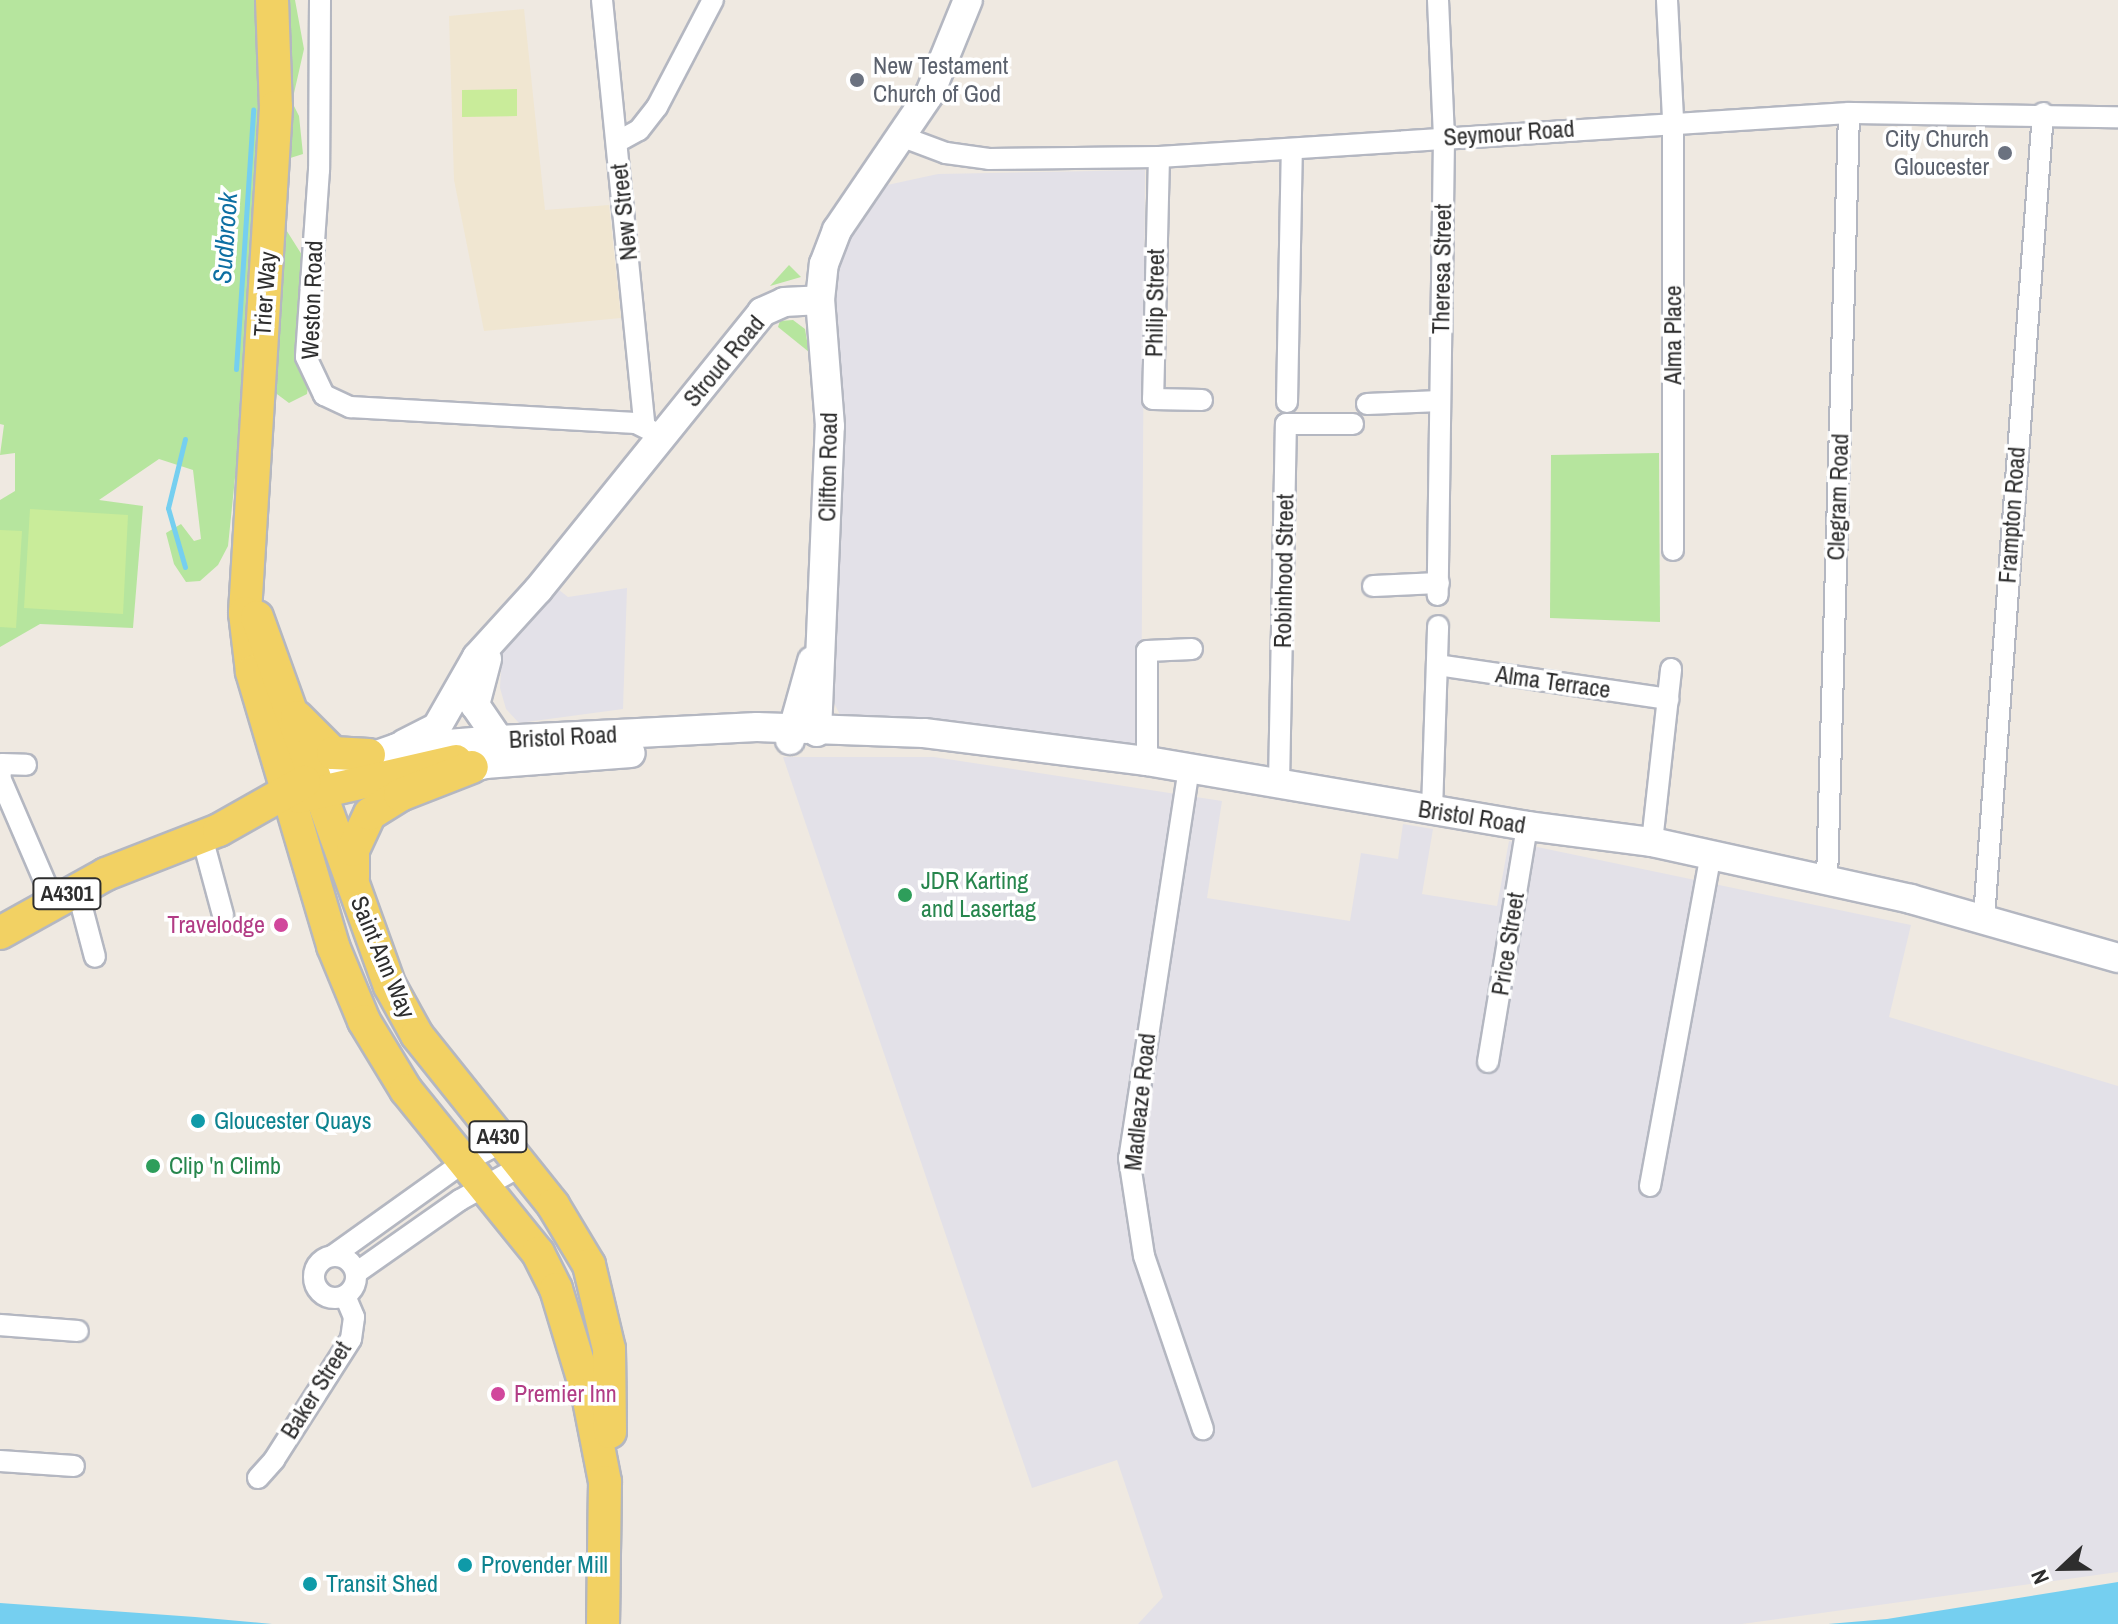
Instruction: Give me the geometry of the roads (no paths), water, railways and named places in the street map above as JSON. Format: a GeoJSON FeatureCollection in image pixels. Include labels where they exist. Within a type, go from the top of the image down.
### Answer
{"type":"FeatureCollection","features":[{"type":"Feature","properties":{"kind":"main road","name":"Trier Way"},"geometry":{"type":"LineString","coordinates":[[272,0],[276,107],[247,587],[249,658],[289,805]]}},
{"type":"Feature","properties":{"kind":"main road"},"geometry":{"type":"LineString","coordinates":[[820,300],[824,264],[837,230],[903,137],[944,66],[968,0]]}},
{"type":"Feature","properties":{"kind":"main road","name":"Stroud Road"},"geometry":{"type":"LineString","coordinates":[[383,752],[437,727],[465,674],[493,644],[653,430],[762,312],[784,302],[820,300]]}},
{"type":"Feature","properties":{"kind":"main road","name":"Clifton Road"},"geometry":{"type":"LineString","coordinates":[[799,734],[823,635],[830,386],[820,300]]}},
{"type":"Feature","properties":{"kind":"main road","name":"Trier Way"},"geometry":{"type":"LineString","coordinates":[[247,587],[319,793]]}},
{"type":"Feature","properties":{"kind":"main road","name":"Stroud Road"},"geometry":{"type":"LineString","coordinates":[[486,757],[475,705],[493,644]]}},
{"type":"Feature","properties":{"kind":"main road"},"geometry":{"type":"LineString","coordinates":[[288,705],[333,753],[383,752]]}},
{"type":"Feature","properties":{"kind":"main road","name":"Bristol Road"},"geometry":{"type":"LineString","coordinates":[[319,793],[383,752],[486,757],[765,747],[799,734],[924,733],[1147,761],[1527,826],[1652,842],[1984,918],[2118,958]]}},
{"type":"Feature","properties":{"kind":"main road"},"geometry":{"type":"LineString","coordinates":[[319,793],[413,767],[486,757]]}},
{"type":"Feature","properties":{"kind":"main road"},"geometry":{"type":"LineString","coordinates":[[357,899],[353,850],[370,814],[400,795],[486,757]]}},
{"type":"Feature","properties":{"kind":"main road","name":"A4301"},"geometry":{"type":"LineString","coordinates":[[0,933],[65,895],[319,793]]}},
{"type":"Feature","properties":{"kind":"main road","name":"Saint Ann Way"},"geometry":{"type":"LineString","coordinates":[[319,793],[390,986],[495,1165],[556,1289],[605,1482]]}},
{"type":"Feature","properties":{"kind":"main road","name":"Saint Ann Way"},"geometry":{"type":"LineString","coordinates":[[289,805],[333,946],[364,1021],[406,1090],[577,1240],[599,1292],[610,1376],[604,1614]]}},
{"type":"Feature","properties":{"kind":"street","name":"Weston Road"},"geometry":{"type":"LineString","coordinates":[[320,0],[319,170],[306,357],[324,395],[350,407],[653,430]]}},
{"type":"Feature","properties":{"kind":"street","name":"New Street"},"geometry":{"type":"LineString","coordinates":[[602,0],[653,430]]}},
{"type":"Feature","properties":{"kind":"street"},"geometry":{"type":"LineString","coordinates":[[617,142],[639,130],[657,107],[713,0]]}},
{"type":"Feature","properties":{"kind":"street","name":"Theresa Street"},"geometry":{"type":"LineString","coordinates":[[1373,586],[1439,589],[1444,138],[1438,0]]}},
{"type":"Feature","properties":{"kind":"street","name":"Alma Place"},"geometry":{"type":"LineString","coordinates":[[1667,0],[1673,120],[1673,550]]}},
{"type":"Feature","properties":{"kind":"street","name":"Seymour Road"},"geometry":{"type":"LineString","coordinates":[[903,137],[946,153],[989,159],[1159,157],[1292,150],[1673,120],[1849,113],[2043,113],[2118,117]]}},
{"type":"Feature","properties":{"kind":"street","name":"Clegram Road"},"geometry":{"type":"LineString","coordinates":[[1827,881],[1849,113]]}},
{"type":"Feature","properties":{"kind":"street","name":"Frampton Road"},"geometry":{"type":"LineString","coordinates":[[1984,918],[2043,113]]}},
{"type":"Feature","properties":{"kind":"street"},"geometry":{"type":"LineString","coordinates":[[1287,402],[1292,150]]}},
{"type":"Feature","properties":{"kind":"street","name":"Philip Street"},"geometry":{"type":"LineString","coordinates":[[1159,157],[1153,399],[1202,400]]}},
{"type":"Feature","properties":{"kind":"street"},"geometry":{"type":"LineString","coordinates":[[1367,404],[1440,401]]}},
{"type":"Feature","properties":{"kind":"street","name":"Robinhood Street"},"geometry":{"type":"LineString","coordinates":[[1279,784],[1286,424],[1353,424]]}},
{"type":"Feature","properties":{"kind":"street"},"geometry":{"type":"LineString","coordinates":[[1432,810],[1438,626]]}},
{"type":"Feature","properties":{"kind":"street"},"geometry":{"type":"LineString","coordinates":[[1147,761],[1147,651],[1192,649]]}},
{"type":"Feature","properties":{"kind":"street","name":"Alma Terrace"},"geometry":{"type":"LineString","coordinates":[[1438,665],[1669,699]]}},
{"type":"Feature","properties":{"kind":"street"},"geometry":{"type":"LineString","coordinates":[[1652,842],[1671,669]]}},
{"type":"Feature","properties":{"kind":"street"},"geometry":{"type":"LineString","coordinates":[[26,765],[2,764],[0,780],[65,895],[95,957]]}},
{"type":"Feature","properties":{"kind":"street","name":"Madleaze Road"},"geometry":{"type":"LineString","coordinates":[[1189,768],[1129,1158],[1144,1256],[1203,1429]]}},
{"type":"Feature","properties":{"kind":"street","name":"Price Street"},"geometry":{"type":"LineString","coordinates":[[1488,1062],[1527,826]]}},
{"type":"Feature","properties":{"kind":"street"},"geometry":{"type":"LineString","coordinates":[[211,834],[223,915]]}},
{"type":"Feature","properties":{"kind":"street"},"geometry":{"type":"LineString","coordinates":[[1650,1186],[1711,855]]}},
{"type":"Feature","properties":{"kind":"street"},"geometry":{"type":"LineString","coordinates":[[334,1255],[348,1260],[356,1273],[355,1285],[345,1296],[326,1297],[315,1286],[317,1264],[495,1165]]}},
{"type":"Feature","properties":{"kind":"street"},"geometry":{"type":"LineString","coordinates":[[356,1273],[495,1165]]}},
{"type":"Feature","properties":{"kind":"street","name":"Baker Street"},"geometry":{"type":"LineString","coordinates":[[258,1478],[274,1460],[351,1339],[354,1317],[345,1296]]}},
{"type":"Feature","properties":{"kind":"street"},"geometry":{"type":"LineString","coordinates":[[0,1325],[78,1331]]}},
{"type":"Feature","properties":{"kind":"street"},"geometry":{"type":"LineString","coordinates":[[0,1461],[74,1466]]}},
{"type":"Feature","properties":{"kind":"water"},"geometry":{"type":"Polygon","coordinates":[[[2118,1582],[2118,1624],[1828,1624],[1887,1619],[2118,1582]]]}},
{"type":"Feature","properties":{"kind":"water"},"geometry":{"type":"Polygon","coordinates":[[[0,1603],[195,1617],[272,1624],[0,1624],[0,1603]]]}},
{"type":"Feature","properties":{"kind":"waterway","name":"Sudbrook"},"geometry":{"type":"LineString","coordinates":[[236,369],[253,110]]}},
{"type":"Feature","properties":{"kind":"waterway","name":"Sudbrook"},"geometry":{"type":"LineString","coordinates":[[185,439],[168,508],[185,567]]}},
{"type":"Feature","properties":{"kind":"place","name":"New Testament Church of God"},"geometry":{"type":"Point","coordinates":[857,80]}},
{"type":"Feature","properties":{"kind":"place","name":"City Church Gloucester"},"geometry":{"type":"Point","coordinates":[2005,153]}},
{"type":"Feature","properties":{"kind":"place","name":"JDR Karting and Lasertag"},"geometry":{"type":"Point","coordinates":[905,895]}},
{"type":"Feature","properties":{"kind":"place","name":"Travelodge"},"geometry":{"type":"Point","coordinates":[281,925]}},
{"type":"Feature","properties":{"kind":"place","name":"Gloucester Quays"},"geometry":{"type":"Point","coordinates":[198,1121]}},
{"type":"Feature","properties":{"kind":"place","name":"Clip 'n Climb"},"geometry":{"type":"Point","coordinates":[153,1166]}},
{"type":"Feature","properties":{"kind":"place","name":"Premier Inn"},"geometry":{"type":"Point","coordinates":[498,1394]}},
{"type":"Feature","properties":{"kind":"place","name":"Provender Mill"},"geometry":{"type":"Point","coordinates":[465,1565]}},
{"type":"Feature","properties":{"kind":"place","name":"Transit Shed"},"geometry":{"type":"Point","coordinates":[310,1584]}}]}
